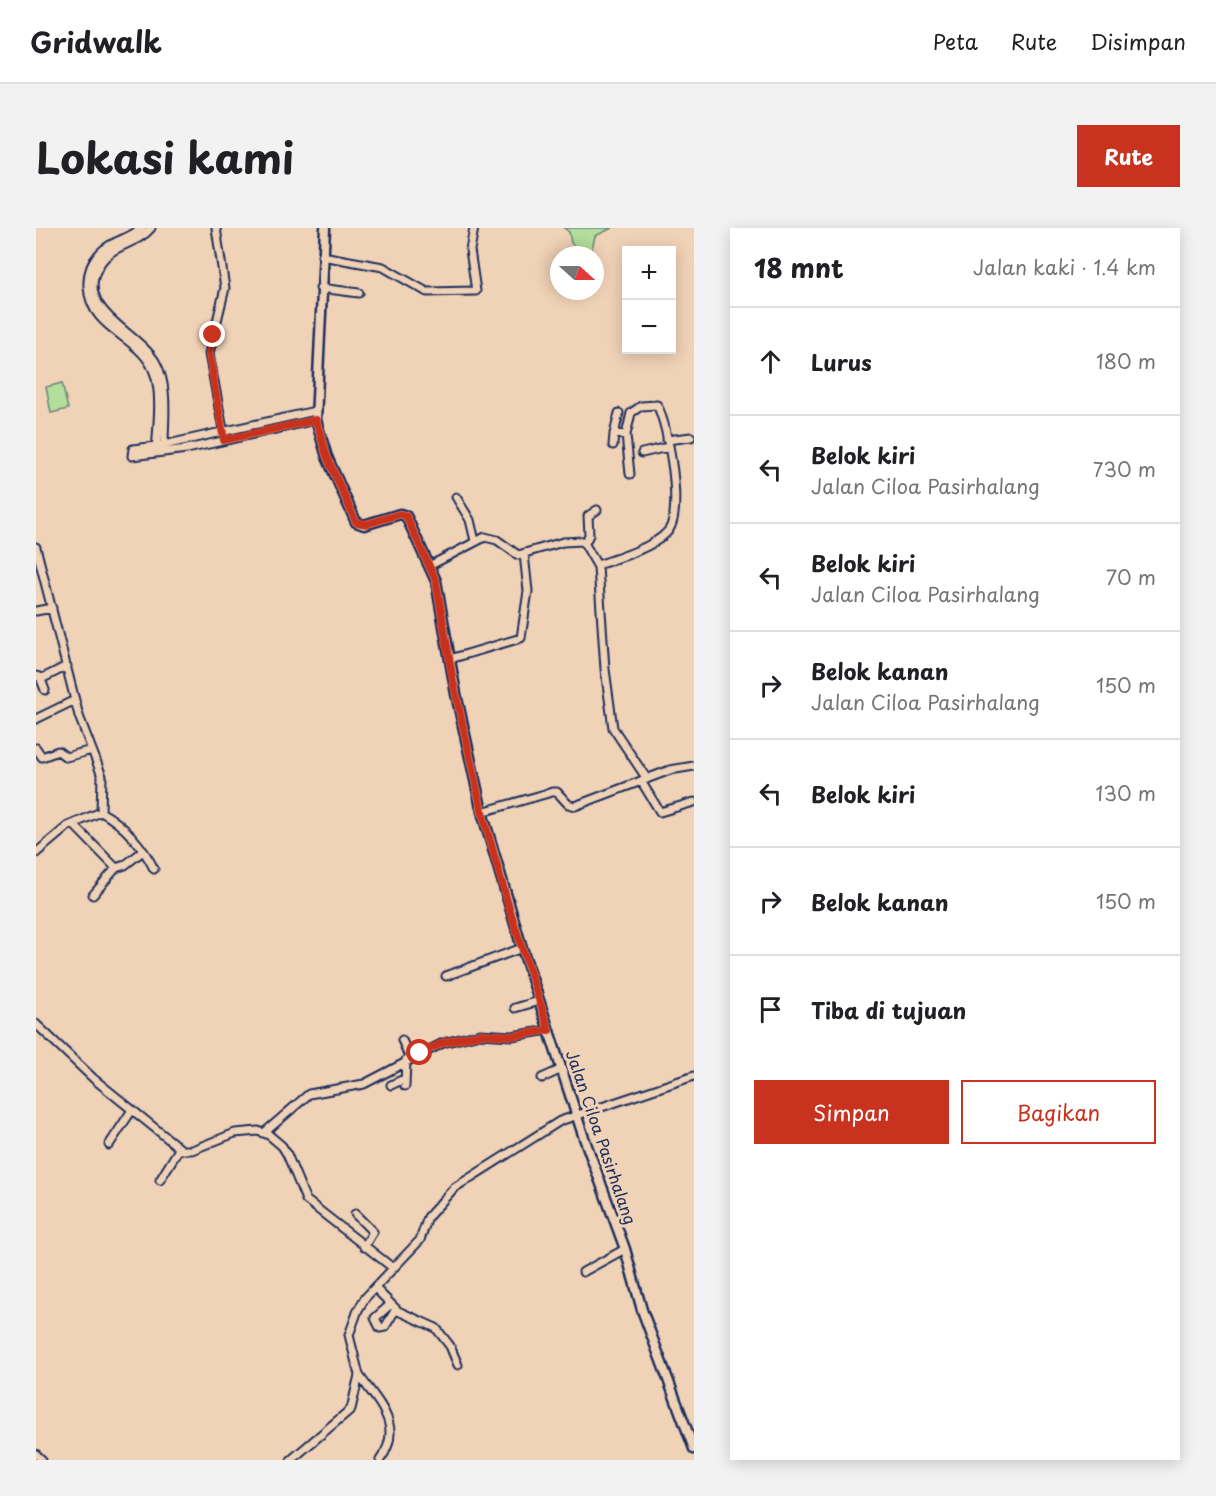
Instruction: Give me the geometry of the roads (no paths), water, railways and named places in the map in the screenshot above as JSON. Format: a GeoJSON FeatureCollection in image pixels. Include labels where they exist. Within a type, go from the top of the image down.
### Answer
{"type":"FeatureCollection","features":[{"type":"Feature","properties":{"kind":"main road","name":"Jalan Ciloa Pasirhalang"},"geometry":{"type":"LineString","coordinates":[[325,228],[315,411],[327,457],[356,522],[364,525],[400,514],[406,516],[436,581],[482,812],[522,948],[576,1114],[625,1249],[642,1310],[691,1431],[694,1449]]}},
{"type":"Feature","properties":{"kind":"street"},"geometry":{"type":"LineString","coordinates":[[142,228],[106,247],[98,254],[87,275],[88,289],[95,314],[131,343],[146,359],[155,375],[156,449]]}},
{"type":"Feature","properties":{"kind":"street"},"geometry":{"type":"LineString","coordinates":[[151,228],[143,236],[104,258],[94,276],[94,288],[101,310],[135,339],[157,364],[164,394],[164,448]]}},
{"type":"Feature","properties":{"kind":"street"},"geometry":{"type":"LineString","coordinates":[[216,228],[225,288],[209,354],[224,437]]}},
{"type":"Feature","properties":{"kind":"street"},"geometry":{"type":"LineString","coordinates":[[322,256],[352,260],[393,270],[427,292],[476,291],[470,250],[474,228]]}},
{"type":"Feature","properties":{"kind":"street"},"geometry":{"type":"LineString","coordinates":[[320,288],[359,293]]}},
{"type":"Feature","properties":{"kind":"street"},"geometry":{"type":"LineString","coordinates":[[597,565],[649,544],[670,529],[675,503],[662,417],[655,404],[633,410],[626,435],[630,474]]}},
{"type":"Feature","properties":{"kind":"street"},"geometry":{"type":"LineString","coordinates":[[224,437],[315,411]]}},
{"type":"Feature","properties":{"kind":"street"},"geometry":{"type":"LineString","coordinates":[[613,445],[619,413]]}},
{"type":"Feature","properties":{"kind":"street"},"geometry":{"type":"LineString","coordinates":[[132,452],[316,420]]}},
{"type":"Feature","properties":{"kind":"street"},"geometry":{"type":"LineString","coordinates":[[614,434],[626,435]]}},
{"type":"Feature","properties":{"kind":"street"},"geometry":{"type":"LineString","coordinates":[[642,453],[691,437]]}},
{"type":"Feature","properties":{"kind":"street"},"geometry":{"type":"LineString","coordinates":[[456,497],[470,520],[475,541]]}},
{"type":"Feature","properties":{"kind":"street"},"geometry":{"type":"LineString","coordinates":[[585,543],[589,535],[588,516],[597,510]]}},
{"type":"Feature","properties":{"kind":"street"},"geometry":{"type":"LineString","coordinates":[[429,566],[475,541],[490,537],[517,555],[562,542],[579,539],[585,543],[597,565],[603,609],[605,669],[614,728],[660,812],[694,802]]}},
{"type":"Feature","properties":{"kind":"street"},"geometry":{"type":"LineString","coordinates":[[36,547],[75,700],[103,783],[101,812]]}},
{"type":"Feature","properties":{"kind":"street"},"geometry":{"type":"LineString","coordinates":[[450,658],[521,638],[528,591],[524,554]]}},
{"type":"Feature","properties":{"kind":"street"},"geometry":{"type":"LineString","coordinates":[[36,611],[52,608]]}},
{"type":"Feature","properties":{"kind":"street"},"geometry":{"type":"LineString","coordinates":[[45,690],[38,678],[67,666]]}},
{"type":"Feature","properties":{"kind":"street"},"geometry":{"type":"LineString","coordinates":[[36,718],[75,700]]}},
{"type":"Feature","properties":{"kind":"street"},"geometry":{"type":"LineString","coordinates":[[36,748],[42,757],[58,751],[66,757],[92,750]]}},
{"type":"Feature","properties":{"kind":"street"},"geometry":{"type":"LineString","coordinates":[[482,812],[552,792],[557,792],[568,804],[575,806],[644,780],[694,766]]}},
{"type":"Feature","properties":{"kind":"street"},"geometry":{"type":"LineString","coordinates":[[36,853],[73,824],[101,812]]}},
{"type":"Feature","properties":{"kind":"street"},"geometry":{"type":"LineString","coordinates":[[101,812],[120,824],[154,868]]}},
{"type":"Feature","properties":{"kind":"street"},"geometry":{"type":"LineString","coordinates":[[73,824],[116,868]]}},
{"type":"Feature","properties":{"kind":"street"},"geometry":{"type":"LineString","coordinates":[[93,895],[116,868],[143,851]]}},
{"type":"Feature","properties":{"kind":"street"},"geometry":{"type":"LineString","coordinates":[[446,976],[522,948]]}},
{"type":"Feature","properties":{"kind":"street"},"geometry":{"type":"LineString","coordinates":[[515,1008],[539,1000]]}},
{"type":"Feature","properties":{"kind":"street"},"geometry":{"type":"LineString","coordinates":[[36,1024],[179,1149],[192,1150],[235,1133],[264,1133],[282,1146],[306,1200],[393,1268]]}},
{"type":"Feature","properties":{"kind":"street"},"geometry":{"type":"LineString","coordinates":[[264,1133],[309,1094],[364,1083],[443,1043],[480,1034],[512,1036],[549,1030]]}},
{"type":"Feature","properties":{"kind":"street"},"geometry":{"type":"LineString","coordinates":[[392,1086],[405,1082],[408,1070],[408,1059],[402,1040]]}},
{"type":"Feature","properties":{"kind":"street"},"geometry":{"type":"LineString","coordinates":[[542,1078],[562,1069]]}},
{"type":"Feature","properties":{"kind":"street"},"geometry":{"type":"LineString","coordinates":[[380,1460],[390,1442],[391,1424],[359,1375],[349,1335],[358,1310],[420,1240],[428,1217],[454,1188],[540,1132],[576,1114],[694,1076]]}},
{"type":"Feature","properties":{"kind":"street"},"geometry":{"type":"LineString","coordinates":[[109,1145],[132,1110]]}},
{"type":"Feature","properties":{"kind":"street"},"geometry":{"type":"LineString","coordinates":[[159,1180],[179,1149]]}},
{"type":"Feature","properties":{"kind":"street"},"geometry":{"type":"LineString","coordinates":[[355,1214],[373,1232],[364,1247]]}},
{"type":"Feature","properties":{"kind":"street"},"geometry":{"type":"LineString","coordinates":[[584,1272],[625,1249]]}},
{"type":"Feature","properties":{"kind":"street"},"geometry":{"type":"LineString","coordinates":[[376,1289],[394,1307],[436,1328],[450,1346],[458,1365]]}},
{"type":"Feature","properties":{"kind":"street"},"geometry":{"type":"LineString","coordinates":[[291,1460],[351,1409],[359,1375]]}},
{"type":"Feature","properties":{"kind":"street"},"geometry":{"type":"LineString","coordinates":[[36,1454],[42,1460]]}}]}
